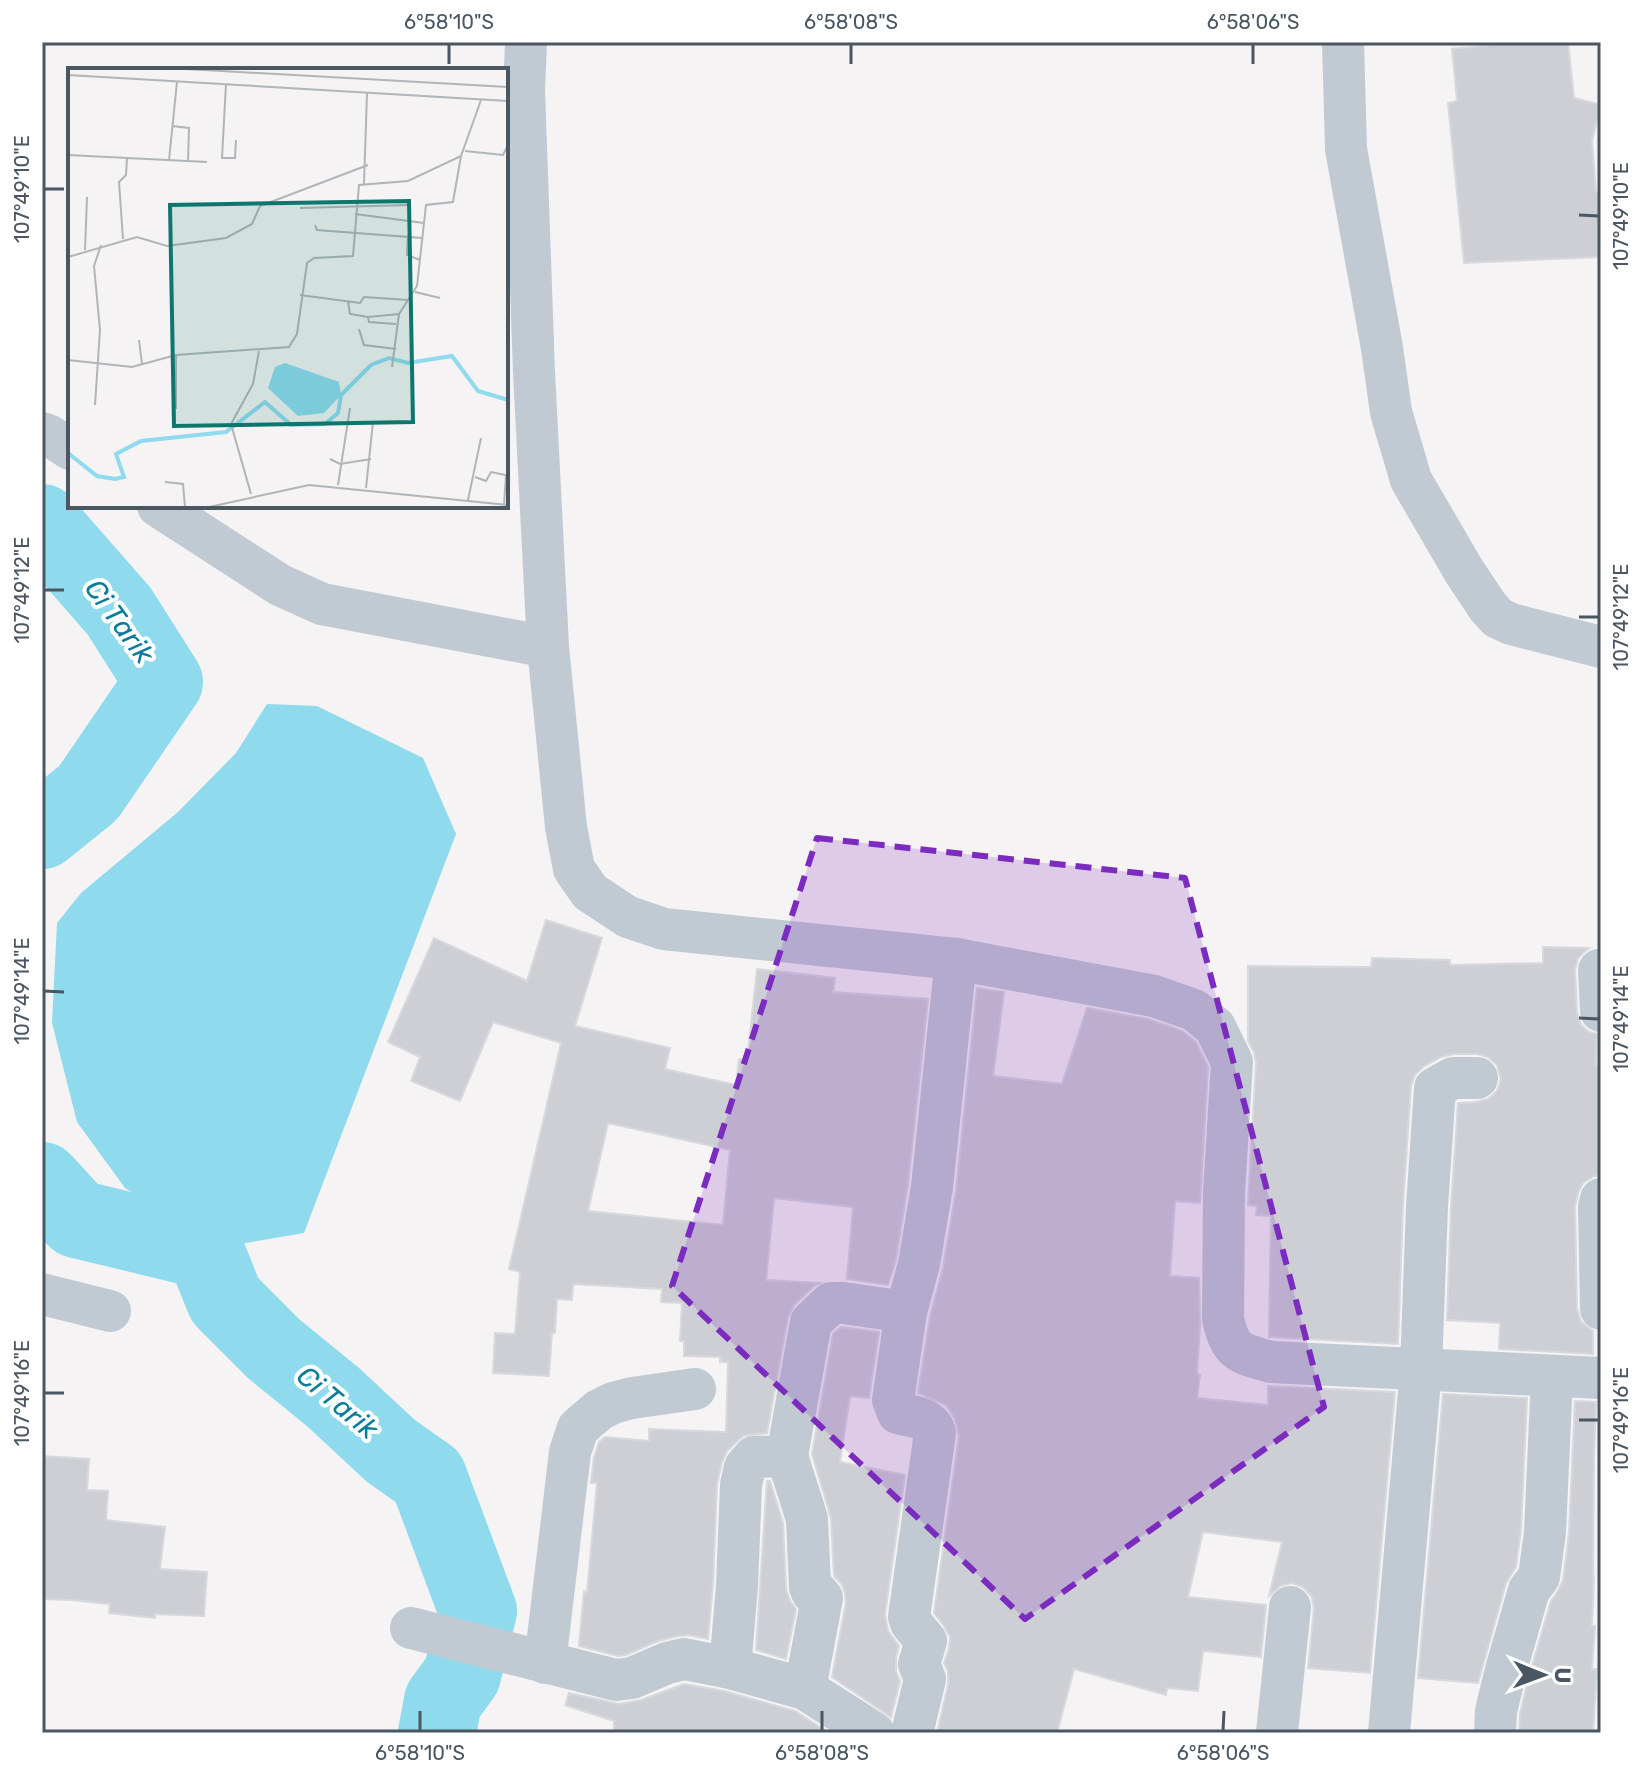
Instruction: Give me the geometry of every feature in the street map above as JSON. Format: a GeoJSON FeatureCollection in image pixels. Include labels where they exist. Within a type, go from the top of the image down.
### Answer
{"type":"FeatureCollection","features":[{"type":"Feature","properties":{"kind":"street"},"geometry":{"type":"LineString","coordinates":[[526,42],[524,90],[534,372],[548,647],[566,827],[574,869],[590,892],[628,917],[664,929],[956,959],[1154,996],[1194,1010],[1215,1027],[1232,1062],[1224,1192],[1223,1319],[1232,1345],[1243,1354],[1271,1362],[1601,1378]]}},
{"type":"Feature","properties":{"kind":"street"},"geometry":{"type":"LineString","coordinates":[[1343,42],[1346,149],[1391,412],[1411,480],[1464,571],[1498,618],[1601,647]]}},
{"type":"Feature","properties":{"kind":"street"},"geometry":{"type":"LineString","coordinates":[[42,433],[68,448]]}},
{"type":"Feature","properties":{"kind":"street"},"geometry":{"type":"LineString","coordinates":[[161,508],[280,585],[322,604],[548,647]]}},
{"type":"Feature","properties":{"kind":"street"},"geometry":{"type":"LineString","coordinates":[[912,1733],[925,1679],[919,1664],[926,1641],[909,1617],[935,1433],[928,1421],[898,1413],[893,1400],[906,1312],[919,1264],[932,1187],[956,959]]}},
{"type":"Feature","properties":{"kind":"street"},"geometry":{"type":"LineString","coordinates":[[1599,970],[1601,1011]]}},
{"type":"Feature","properties":{"kind":"street"},"geometry":{"type":"LineString","coordinates":[[1389,1733],[1421,1369],[1435,1088],[1453,1078],[1477,1078]]}},
{"type":"Feature","properties":{"kind":"street"},"geometry":{"type":"LineString","coordinates":[[1601,1199],[1601,1309]]}},
{"type":"Feature","properties":{"kind":"street"},"geometry":{"type":"LineString","coordinates":[[42,1294],[110,1311]]}},
{"type":"Feature","properties":{"kind":"street"},"geometry":{"type":"LineString","coordinates":[[805,1689],[822,1598],[810,1587],[807,1519],[787,1456],[811,1322],[831,1303],[906,1312]]}},
{"type":"Feature","properties":{"kind":"street"},"geometry":{"type":"LineString","coordinates":[[1495,1733],[1496,1711],[1506,1670],[1529,1590],[1539,1577],[1545,1532],[1552,1376]]}},
{"type":"Feature","properties":{"kind":"street"},"geometry":{"type":"LineString","coordinates":[[545,1663],[570,1452],[578,1428],[599,1410],[613,1403],[695,1389]]}},
{"type":"Feature","properties":{"kind":"street"},"geometry":{"type":"LineString","coordinates":[[730,1668],[741,1485],[745,1467],[754,1457],[787,1456]]}},
{"type":"Feature","properties":{"kind":"street"},"geometry":{"type":"LineString","coordinates":[[1277,1733],[1290,1607]]}},
{"type":"Feature","properties":{"kind":"street"},"geometry":{"type":"LineString","coordinates":[[411,1628],[616,1680],[632,1678],[684,1659],[730,1668],[805,1689],[874,1733]]}},
{"type":"Feature","properties":{"kind":"highlighted area"},"geometry":{"type":"Polygon","coordinates":[[[817,838],[1185,878],[1324,1407],[1025,1619],[672,1286],[817,838]]]}},
{"type":"Feature","properties":{"kind":"water"},"geometry":{"type":"Polygon","coordinates":[[[267,704],[317,706],[423,758],[456,834],[304,1233],[205,1250],[191,1227],[125,1188],[77,1122],[52,1023],[57,923],[81,893],[178,812],[236,753],[267,704]]]}},
{"type":"Feature","properties":{"kind":"building"},"geometry":{"type":"Polygon","coordinates":[[[1491,42],[1568,42],[1574,98],[1601,105],[1592,141],[1596,192],[1601,192],[1601,257],[1464,263],[1448,103],[1457,101],[1452,49],[1492,45],[1491,42]]]}},
{"type":"Feature","properties":{"kind":"building"},"geometry":{"type":"Polygon","coordinates":[[[546,920],[602,938],[575,1026],[670,1048],[665,1069],[736,1085],[739,1059],[747,1060],[757,969],[835,978],[833,992],[928,999],[908,1184],[896,1259],[888,1285],[847,1279],[853,1207],[774,1198],[766,1280],[820,1283],[794,1305],[788,1317],[767,1433],[743,1436],[727,1451],[722,1462],[717,1484],[708,1639],[678,1636],[618,1656],[579,1646],[597,1483],[591,1483],[599,1442],[605,1437],[649,1441],[649,1429],[726,1432],[728,1362],[720,1362],[720,1357],[684,1356],[684,1341],[680,1341],[682,1303],[661,1302],[662,1289],[573,1284],[572,1300],[557,1299],[549,1376],[493,1373],[495,1333],[515,1334],[520,1272],[509,1269],[561,1043],[493,1022],[460,1101],[411,1081],[420,1057],[388,1042],[434,938],[527,981],[546,920]],[[608,1123],[588,1211],[723,1225],[730,1150],[608,1123]]]}},
{"type":"Feature","properties":{"kind":"building"},"geometry":{"type":"Polygon","coordinates":[[[1543,947],[1589,948],[1578,958],[1575,970],[1577,1012],[1581,1025],[1597,1034],[1601,1176],[1594,1176],[1583,1183],[1575,1207],[1577,1309],[1581,1322],[1593,1331],[1593,1354],[1499,1349],[1500,1323],[1447,1320],[1458,1103],[1488,1099],[1497,1091],[1501,1079],[1497,1065],[1488,1057],[1477,1054],[1441,1057],[1423,1067],[1415,1075],[1411,1086],[1398,1344],[1269,1337],[1271,1216],[1256,1215],[1257,1206],[1248,1205],[1256,1063],[1248,1041],[1248,966],[1371,967],[1372,958],[1450,960],[1450,965],[1543,963],[1543,947]]]}},
{"type":"Feature","properties":{"kind":"building"},"geometry":{"type":"Polygon","coordinates":[[[977,988],[1004,992],[993,1076],[1062,1084],[1087,1008],[1148,1019],[1182,1031],[1196,1042],[1208,1067],[1200,1203],[1175,1201],[1170,1276],[1199,1278],[1197,1374],[1200,1375],[1197,1398],[1268,1405],[1268,1386],[1395,1392],[1370,1673],[1308,1668],[1314,1609],[1312,1597],[1303,1587],[1292,1583],[1280,1586],[1269,1596],[1282,1542],[1203,1532],[1188,1597],[1266,1605],[1261,1657],[1203,1651],[1198,1691],[1167,1688],[1166,1695],[1074,1669],[1057,1733],[937,1733],[948,1685],[948,1671],[944,1663],[950,1637],[934,1613],[959,1436],[955,1419],[946,1405],[918,1393],[956,1191],[977,988]]]}},
{"type":"Feature","properties":{"kind":"building"},"geometry":{"type":"Polygon","coordinates":[[[841,1327],[879,1332],[869,1398],[850,1396],[840,1462],[905,1475],[885,1614],[888,1631],[899,1646],[896,1672],[900,1681],[891,1717],[832,1677],[846,1602],[841,1583],[834,1576],[831,1518],[812,1454],[833,1334],[841,1327]]]}},
{"type":"Feature","properties":{"kind":"building"},"geometry":{"type":"Polygon","coordinates":[[[1443,1394],[1527,1398],[1521,1530],[1516,1567],[1506,1583],[1478,1683],[1418,1678],[1443,1394]]]}},
{"type":"Feature","properties":{"kind":"building"},"geometry":{"type":"Polygon","coordinates":[[[1575,1401],[1596,1402],[1592,1669],[1597,1669],[1593,1733],[1519,1733],[1529,1676],[1551,1601],[1563,1580],[1569,1533],[1575,1401]]]}},
{"type":"Feature","properties":{"kind":"building"},"geometry":{"type":"Polygon","coordinates":[[[42,1456],[89,1459],[87,1490],[108,1491],[106,1520],[165,1527],[160,1569],[207,1572],[204,1616],[155,1614],[155,1618],[109,1613],[110,1604],[42,1599],[42,1456]]]}},
{"type":"Feature","properties":{"kind":"building"},"geometry":{"type":"Polygon","coordinates":[[[767,1481],[770,1481],[783,1523],[786,1589],[796,1609],[786,1659],[756,1650],[767,1481]]]}},
{"type":"Feature","properties":{"kind":"building"},"geometry":{"type":"Polygon","coordinates":[[[684,1684],[724,1691],[795,1711],[829,1733],[614,1733],[614,1721],[565,1705],[569,1693],[619,1704],[641,1700],[684,1684]]]}},
{"type":"Feature","properties":{"kind":"waterway","name":"Ci Tarik"},"geometry":{"type":"LineString","coordinates":[[42,523],[119,611],[164,682],[88,793],[42,830]]}},
{"type":"Feature","properties":{"kind":"waterway","name":"Ci Tarik"},"geometry":{"type":"LineString","coordinates":[[42,1181],[77,1219],[205,1250],[225,1300],[274,1349],[333,1397],[391,1451],[428,1477],[478,1611],[462,1675],[443,1701],[437,1733]]}}]}
